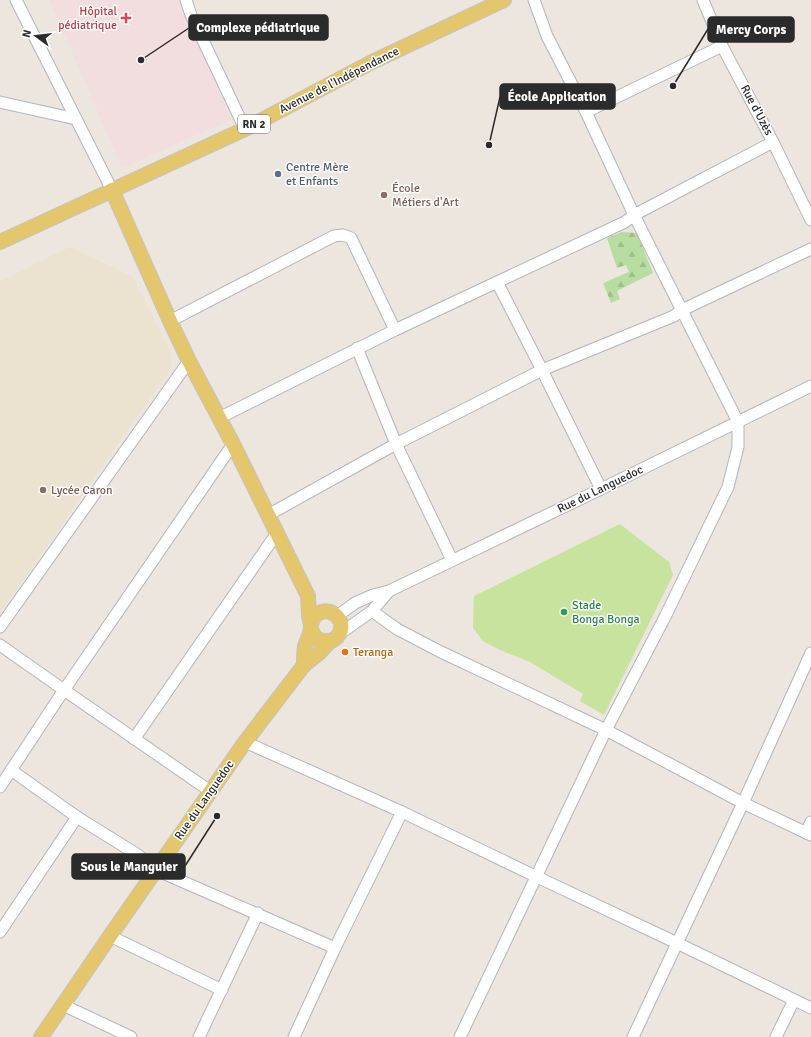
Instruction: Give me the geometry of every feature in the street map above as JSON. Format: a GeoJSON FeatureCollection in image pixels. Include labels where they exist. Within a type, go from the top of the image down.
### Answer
{"type":"FeatureCollection","features":[{"type":"Feature","properties":{"kind":"main road","name":"Avenue de l'Indépendance"},"geometry":{"type":"LineString","coordinates":[[0,242],[245,129],[372,62],[504,0]]}},
{"type":"Feature","properties":{"kind":"main road"},"geometry":{"type":"LineString","coordinates":[[112,190],[189,361],[233,444],[308,596],[312,633],[315,638],[325,642],[334,638],[340,630],[340,620],[308,596]]}},
{"type":"Feature","properties":{"kind":"main road"},"geometry":{"type":"LineString","coordinates":[[304,665],[306,646],[312,620],[323,611],[332,614]]}},
{"type":"Feature","properties":{"kind":"main road","name":"Rue du Languedoc"},"geometry":{"type":"LineString","coordinates":[[41,1037],[245,742],[304,665],[322,651],[334,638]]}},
{"type":"Feature","properties":{"kind":"street"},"geometry":{"type":"LineString","coordinates":[[16,0],[112,190]]}},
{"type":"Feature","properties":{"kind":"street"},"geometry":{"type":"LineString","coordinates":[[186,0],[245,129]]}},
{"type":"Feature","properties":{"kind":"street"},"geometry":{"type":"LineString","coordinates":[[460,1037],[535,876],[606,730],[665,616],[728,487],[738,447],[738,422],[634,215],[586,112],[547,36],[534,0]]}},
{"type":"Feature","properties":{"kind":"street","name":"Rue d'Uzès"},"geometry":{"type":"LineString","coordinates":[[703,0],[722,46],[774,142],[811,220]]}},
{"type":"Feature","properties":{"kind":"street"},"geometry":{"type":"LineString","coordinates":[[586,112],[722,46]]}},
{"type":"Feature","properties":{"kind":"street"},"geometry":{"type":"LineString","coordinates":[[0,102],[76,119]]}},
{"type":"Feature","properties":{"kind":"street"},"geometry":{"type":"LineString","coordinates":[[219,418],[357,348],[625,222],[634,215],[774,142]]}},
{"type":"Feature","properties":{"kind":"street"},"geometry":{"type":"LineString","coordinates":[[170,321],[334,236],[343,235],[351,238],[395,330]]}},
{"type":"Feature","properties":{"kind":"street"},"geometry":{"type":"LineString","coordinates":[[268,515],[396,444],[542,370],[674,316],[682,310],[811,249]]}},
{"type":"Feature","properties":{"kind":"street"},"geometry":{"type":"LineString","coordinates":[[497,282],[601,489]]}},
{"type":"Feature","properties":{"kind":"street"},"geometry":{"type":"LineString","coordinates":[[357,348],[396,444],[452,560]]}},
{"type":"Feature","properties":{"kind":"street"},"geometry":{"type":"LineString","coordinates":[[0,627],[189,361]]}},
{"type":"Feature","properties":{"kind":"street","name":"Rue du Languedoc"},"geometry":{"type":"LineString","coordinates":[[389,591],[811,386]]}},
{"type":"Feature","properties":{"kind":"street"},"geometry":{"type":"LineString","coordinates":[[0,787],[64,690],[233,444]]}},
{"type":"Feature","properties":{"kind":"street"},"geometry":{"type":"LineString","coordinates":[[134,739],[277,533]]}},
{"type":"Feature","properties":{"kind":"street"},"geometry":{"type":"LineString","coordinates":[[334,638],[372,611],[389,591]]}},
{"type":"Feature","properties":{"kind":"street"},"geometry":{"type":"LineString","coordinates":[[332,614],[373,595],[389,591]]}},
{"type":"Feature","properties":{"kind":"street"},"geometry":{"type":"LineString","coordinates":[[372,611],[397,629],[439,651],[606,730],[743,803],[808,834],[811,822]]}},
{"type":"Feature","properties":{"kind":"street"},"geometry":{"type":"LineString","coordinates":[[0,645],[210,791]]}},
{"type":"Feature","properties":{"kind":"street"},"geometry":{"type":"LineString","coordinates":[[634,1037],[811,653]]}},
{"type":"Feature","properties":{"kind":"street"},"geometry":{"type":"LineString","coordinates":[[245,742],[402,812],[811,1008]]}},
{"type":"Feature","properties":{"kind":"street"},"geometry":{"type":"LineString","coordinates":[[11,770],[77,817],[138,855],[156,870],[336,948]]}},
{"type":"Feature","properties":{"kind":"street"},"geometry":{"type":"LineString","coordinates":[[294,1037],[402,812]]}},
{"type":"Feature","properties":{"kind":"street"},"geometry":{"type":"LineString","coordinates":[[0,932],[77,817]]}},
{"type":"Feature","properties":{"kind":"street"},"geometry":{"type":"LineString","coordinates":[[199,1037],[258,913]]}},
{"type":"Feature","properties":{"kind":"street"},"geometry":{"type":"LineString","coordinates":[[110,936],[222,990]]}},
{"type":"Feature","properties":{"kind":"street"},"geometry":{"type":"LineString","coordinates":[[776,1037],[794,1000]]}},
{"type":"Feature","properties":{"kind":"street"},"geometry":{"type":"LineString","coordinates":[[63,1005],[131,1037]]}},
{"type":"Feature","properties":{"kind":"shaded area"},"geometry":{"type":"Polygon","coordinates":[[[50,0],[180,0],[231,120],[122,168],[50,0]]]}},
{"type":"Feature","properties":{"kind":"shaded area","name":"Lycée Caron"},"geometry":{"type":"Polygon","coordinates":[[[70,247],[133,277],[170,351],[172,367],[0,613],[0,281],[70,247]]]}},
{"type":"Feature","properties":{"kind":"green space"},"geometry":{"type":"Polygon","coordinates":[[[622,232],[637,233],[653,273],[617,291],[620,299],[611,303],[603,283],[629,272],[626,265],[617,268],[607,238],[622,232]]]}},
{"type":"Feature","properties":{"kind":"green space","name":"Stade Bonga Bonga"},"geometry":{"type":"Polygon","coordinates":[[[620,524],[669,562],[673,575],[604,715],[580,701],[583,694],[530,662],[500,650],[483,641],[473,628],[474,596],[620,524]]]}},
{"type":"Feature","properties":{"kind":"place","name":"Hôpital pédiatrique"},"geometry":{"type":"Point","coordinates":[126,18]}},
{"type":"Feature","properties":{"kind":"place","name":"Complexe pédiatrique"},"geometry":{"type":"Point","coordinates":[141,60]}},
{"type":"Feature","properties":{"kind":"place","name":"Mercy Corps"},"geometry":{"type":"Point","coordinates":[673,86]}},
{"type":"Feature","properties":{"kind":"place","name":"École Application"},"geometry":{"type":"Point","coordinates":[489,145]}},
{"type":"Feature","properties":{"kind":"place","name":"Centre Mère et Enfants"},"geometry":{"type":"Point","coordinates":[278,174]}},
{"type":"Feature","properties":{"kind":"place","name":"École Métiers d'Art"},"geometry":{"type":"Point","coordinates":[384,195]}},
{"type":"Feature","properties":{"kind":"place","name":"Lycée Caron"},"geometry":{"type":"Point","coordinates":[43,490]}},
{"type":"Feature","properties":{"kind":"place","name":"Stade Bonga Bonga"},"geometry":{"type":"Point","coordinates":[564,612]}},
{"type":"Feature","properties":{"kind":"place","name":"Teranga"},"geometry":{"type":"Point","coordinates":[345,652]}},
{"type":"Feature","properties":{"kind":"place","name":"Sous le Manguier"},"geometry":{"type":"Point","coordinates":[217,816]}}]}
